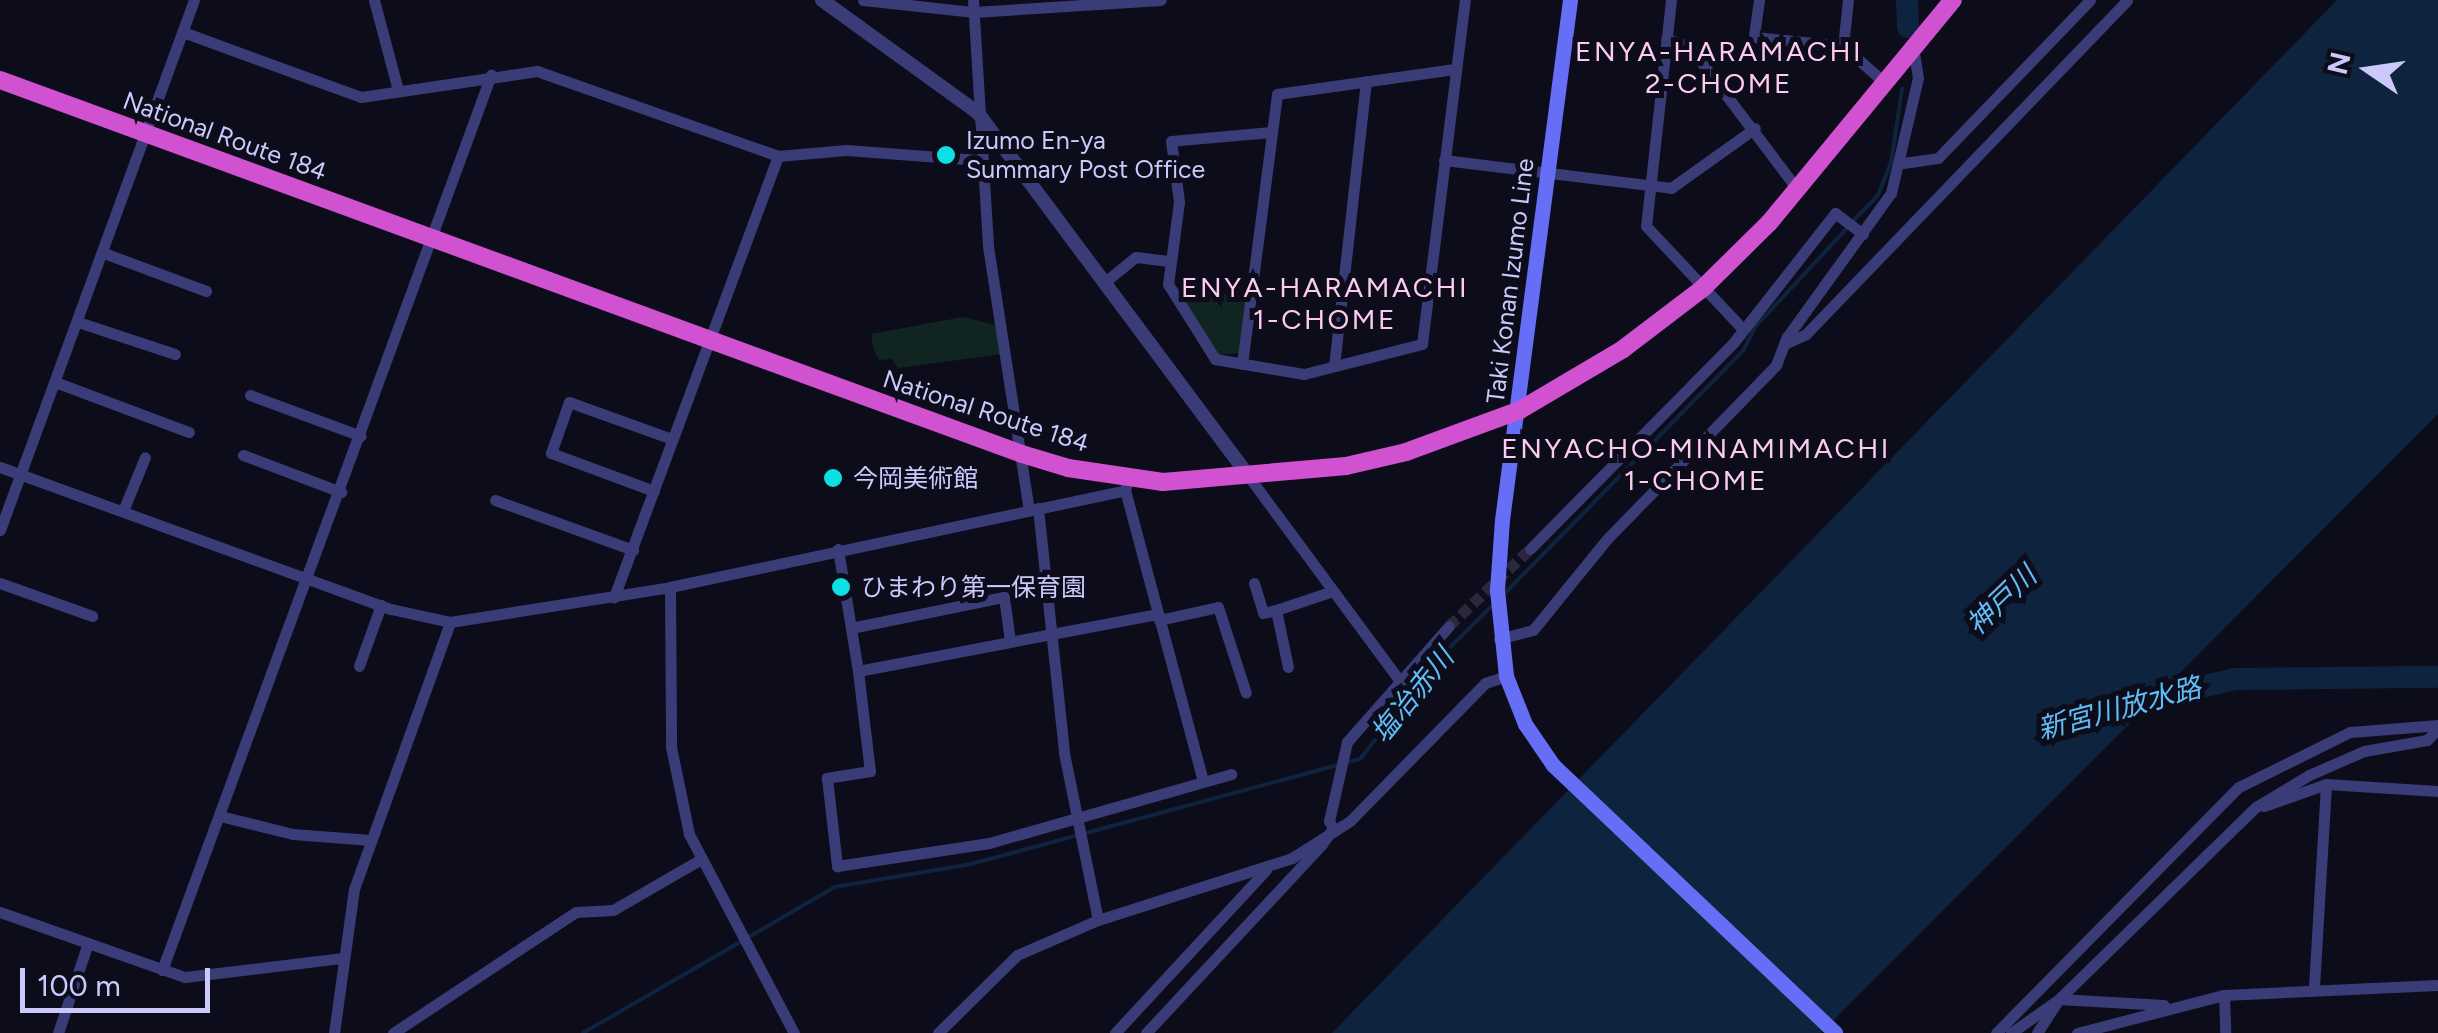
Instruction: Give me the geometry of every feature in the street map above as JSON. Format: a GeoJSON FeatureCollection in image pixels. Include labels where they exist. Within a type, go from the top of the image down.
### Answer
{"type":"FeatureCollection","features":[{"type":"Feature","properties":{"kind":"highway","name":"National Route 184"},"geometry":{"type":"LineString","coordinates":[[0,80],[1022,454],[1126,485],[1248,478],[1406,452],[1520,410],[1623,349],[1703,288],[1797,190],[1953,0]]}},
{"type":"Feature","properties":{"kind":"main road","name":"Taki Konan Izumo Line"},"geometry":{"type":"LineString","coordinates":[[1570,0],[1520,410],[1502,520],[1499,639],[1512,700],[1553,765],[1835,1033]]}},
{"type":"Feature","properties":{"kind":"street"},"geometry":{"type":"LineString","coordinates":[[0,530],[194,0]]}},
{"type":"Feature","properties":{"kind":"street"},"geometry":{"type":"LineString","coordinates":[[374,0],[398,90]]}},
{"type":"Feature","properties":{"kind":"street"},"geometry":{"type":"LineString","coordinates":[[822,0],[978,113],[1403,685]]}},
{"type":"Feature","properties":{"kind":"street"},"geometry":{"type":"LineString","coordinates":[[864,0],[974,6],[1160,0]]}},
{"type":"Feature","properties":{"kind":"street"},"geometry":{"type":"LineString","coordinates":[[1270,132],[1170,141],[1178,202],[1168,284],[1216,359],[1304,374],[1422,344],[1465,0]]}},
{"type":"Feature","properties":{"kind":"street"},"geometry":{"type":"LineString","coordinates":[[1671,0],[1646,226],[1740,326]]}},
{"type":"Feature","properties":{"kind":"street"},"geometry":{"type":"LineString","coordinates":[[1759,0],[1754,36],[1843,46],[1884,82]]}},
{"type":"Feature","properties":{"kind":"street"},"geometry":{"type":"LineString","coordinates":[[1843,46],[1848,0]]}},
{"type":"Feature","properties":{"kind":"street"},"geometry":{"type":"LineString","coordinates":[[1903,162],[1938,158],[2090,0]]}},
{"type":"Feature","properties":{"kind":"street"},"geometry":{"type":"LineString","coordinates":[[1784,344],[1806,334],[2126,0]]}},
{"type":"Feature","properties":{"kind":"street"},"geometry":{"type":"LineString","coordinates":[[974,6],[979,160],[1077,819],[1098,920]]}},
{"type":"Feature","properties":{"kind":"street"},"geometry":{"type":"LineString","coordinates":[[183,32],[346,94],[537,71],[778,156],[846,150],[979,160]]}},
{"type":"Feature","properties":{"kind":"street"},"geometry":{"type":"LineString","coordinates":[[1666,39],[1689,46],[1797,190]]}},
{"type":"Feature","properties":{"kind":"street"},"geometry":{"type":"LineString","coordinates":[[1499,639],[1533,630],[1607,540],[1776,365],[1784,344],[1903,162],[1918,78],[1913,48]]}},
{"type":"Feature","properties":{"kind":"street"},"geometry":{"type":"LineString","coordinates":[[1242,364],[1276,94],[1456,69]]}},
{"type":"Feature","properties":{"kind":"street"},"geometry":{"type":"LineString","coordinates":[[162,970],[362,436],[491,76]]}},
{"type":"Feature","properties":{"kind":"street"},"geometry":{"type":"LineString","coordinates":[[1334,366],[1366,82]]}},
{"type":"Feature","properties":{"kind":"street"},"geometry":{"type":"LineString","coordinates":[[1444,160],[1648,184],[1680,183],[1754,128]]}},
{"type":"Feature","properties":{"kind":"street"},"geometry":{"type":"LineString","coordinates":[[614,598],[778,156]]}},
{"type":"Feature","properties":{"kind":"street"},"geometry":{"type":"LineString","coordinates":[[1530,548],[1734,342],[1740,326],[1834,213],[1859,230]]}},
{"type":"Feature","properties":{"kind":"street"},"geometry":{"type":"LineString","coordinates":[[104,253],[206,291]]}},
{"type":"Feature","properties":{"kind":"street"},"geometry":{"type":"LineString","coordinates":[[1106,281],[1136,257],[1171,261]]}},
{"type":"Feature","properties":{"kind":"street"},"geometry":{"type":"LineString","coordinates":[[78,322],[174,354]]}},
{"type":"Feature","properties":{"kind":"street"},"geometry":{"type":"LineString","coordinates":[[56,382],[189,432]]}},
{"type":"Feature","properties":{"kind":"street"},"geometry":{"type":"LineString","coordinates":[[250,394],[362,436]]}},
{"type":"Feature","properties":{"kind":"street"},"geometry":{"type":"LineString","coordinates":[[654,491],[551,453],[569,402],[672,439]]}},
{"type":"Feature","properties":{"kind":"street"},"geometry":{"type":"LineString","coordinates":[[243,455],[341,492]]}},
{"type":"Feature","properties":{"kind":"street"},"geometry":{"type":"LineString","coordinates":[[123,511],[145,456]]}},
{"type":"Feature","properties":{"kind":"street"},"geometry":{"type":"LineString","coordinates":[[0,467],[308,580],[381,605],[450,622],[670,587],[1033,509],[1126,485],[1203,781]]}},
{"type":"Feature","properties":{"kind":"street"},"geometry":{"type":"LineString","coordinates":[[495,500],[633,550]]}},
{"type":"Feature","properties":{"kind":"street"},"geometry":{"type":"LineString","coordinates":[[838,549],[870,770],[827,778],[837,866],[989,843],[1231,774]]}},
{"type":"Feature","properties":{"kind":"street"},"geometry":{"type":"LineString","coordinates":[[1254,583],[1263,613],[1333,591]]}},
{"type":"Feature","properties":{"kind":"street"},"geometry":{"type":"LineString","coordinates":[[0,584],[92,616]]}},
{"type":"Feature","properties":{"kind":"street"},"geometry":{"type":"LineString","coordinates":[[670,587],[671,748],[698,861],[794,1033]]}},
{"type":"Feature","properties":{"kind":"street"},"geometry":{"type":"LineString","coordinates":[[852,628],[1004,597],[1010,641]]}},
{"type":"Feature","properties":{"kind":"street"},"geometry":{"type":"LineString","coordinates":[[360,666],[381,605]]}},
{"type":"Feature","properties":{"kind":"street"},"geometry":{"type":"LineString","coordinates":[[858,671],[1218,607],[1246,693]]}},
{"type":"Feature","properties":{"kind":"street"},"geometry":{"type":"LineString","coordinates":[[1276,610],[1288,667]]}},
{"type":"Feature","properties":{"kind":"street"},"geometry":{"type":"LineString","coordinates":[[334,1033],[354,889],[450,622]]}},
{"type":"Feature","properties":{"kind":"street"},"geometry":{"type":"LineString","coordinates":[[1146,1033],[1334,828],[1347,742],[1403,685],[1449,626]]}},
{"type":"Feature","properties":{"kind":"street"},"geometry":{"type":"LineString","coordinates":[[938,1033],[1018,955],[1098,920],[1269,866],[1350,820],[1485,683],[1506,676]]}},
{"type":"Feature","properties":{"kind":"street"},"geometry":{"type":"LineString","coordinates":[[2010,1033],[2059,999],[2256,807],[2309,774],[2364,751],[2427,740],[2438,727]]}},
{"type":"Feature","properties":{"kind":"street"},"geometry":{"type":"LineString","coordinates":[[1996,1033],[2239,787],[2350,732],[2438,727]]}},
{"type":"Feature","properties":{"kind":"street"},"geometry":{"type":"LineString","coordinates":[[2256,807],[2326,784],[2438,790]]}},
{"type":"Feature","properties":{"kind":"street"},"geometry":{"type":"LineString","coordinates":[[2314,987],[2326,784]]}},
{"type":"Feature","properties":{"kind":"street"},"geometry":{"type":"LineString","coordinates":[[220,816],[293,834],[371,840]]}},
{"type":"Feature","properties":{"kind":"street"},"geometry":{"type":"LineString","coordinates":[[393,1033],[576,912],[613,910],[698,861]]}},
{"type":"Feature","properties":{"kind":"street"},"geometry":{"type":"LineString","coordinates":[[1115,1033],[1269,866]]}},
{"type":"Feature","properties":{"kind":"street"},"geometry":{"type":"LineString","coordinates":[[0,912],[185,977],[342,958]]}},
{"type":"Feature","properties":{"kind":"street"},"geometry":{"type":"LineString","coordinates":[[58,1033],[88,943]]}},
{"type":"Feature","properties":{"kind":"street"},"geometry":{"type":"LineString","coordinates":[[2077,1033],[2224,995],[2314,987],[2438,985]]}},
{"type":"Feature","properties":{"kind":"street"},"geometry":{"type":"LineString","coordinates":[[2224,995],[2225,1033]]}},
{"type":"Feature","properties":{"kind":"street"},"geometry":{"type":"LineString","coordinates":[[2059,999],[2181,1006]]}},
{"type":"Feature","properties":{"kind":"street"},"geometry":{"type":"LineString","coordinates":[[2037,1033],[2059,999]]}},
{"type":"Feature","properties":{"kind":"green space"},"geometry":{"type":"Polygon","coordinates":[[[1176,287],[1246,297],[1239,353],[1217,355],[1176,287]]]}},
{"type":"Feature","properties":{"kind":"green space"},"geometry":{"type":"Polygon","coordinates":[[[963,317],[999,326],[1003,354],[898,368],[892,359],[879,360],[874,351],[871,334],[963,317]]]}},
{"type":"Feature","properties":{"kind":"water","name":"神戸川"},"geometry":{"type":"Polygon","coordinates":[[[2337,0],[2438,0],[2438,414],[1821,1033],[1332,1033],[2337,0]]]}},
{"type":"Feature","properties":{"kind":"waterway","name":"塩冶赤川"},"geometry":{"type":"LineString","coordinates":[[1907,0],[1908,27]]}},
{"type":"Feature","properties":{"kind":"waterway","name":"塩冶赤川"},"geometry":{"type":"LineString","coordinates":[[1853,221],[1878,195],[1891,163],[1902,89]]}},
{"type":"Feature","properties":{"kind":"waterway","name":"塩冶赤川"},"geometry":{"type":"LineString","coordinates":[[1502,596],[1743,351],[1756,326],[1847,228]]}},
{"type":"Feature","properties":{"kind":"waterway","name":"塩冶赤川"},"geometry":{"type":"LineString","coordinates":[[1348,762],[1360,759],[1443,654],[1492,606]]}},
{"type":"Feature","properties":{"kind":"waterway","name":"新宮川放水路"},"geometry":{"type":"LineString","coordinates":[[2130,704],[2235,679],[2438,677]]}},
{"type":"Feature","properties":{"kind":"waterway","name":"塩冶赤川"},"geometry":{"type":"LineString","coordinates":[[583,1033],[835,887],[971,864],[1338,765]]}},
{"type":"Feature","properties":{"kind":"tunnel"},"geometry":{"type":"LineString","coordinates":[[1449,626],[1530,549]]}},
{"type":"Feature","properties":{"kind":"place","name":"Izumo En-ya Summary Post Office"},"geometry":{"type":"Point","coordinates":[946,155]}},
{"type":"Feature","properties":{"kind":"place","name":"今岡美術館"},"geometry":{"type":"Point","coordinates":[833,478]}},
{"type":"Feature","properties":{"kind":"place","name":"ひまわり第一保育園"},"geometry":{"type":"Point","coordinates":[841,587]}},
{"type":"Feature","properties":{"kind":"district","name":"ENYA-HARAMACHI 2-CHOME"},"geometry":{"type":"Point","coordinates":[1719,67]}},
{"type":"Feature","properties":{"kind":"district","name":"ENYA-HARAMACHI 1-CHOME"},"geometry":{"type":"Point","coordinates":[1325,303]}},
{"type":"Feature","properties":{"kind":"district","name":"ENYACHO-MINAMIMACHI 1-CHOME"},"geometry":{"type":"Point","coordinates":[1696,464]}}]}
